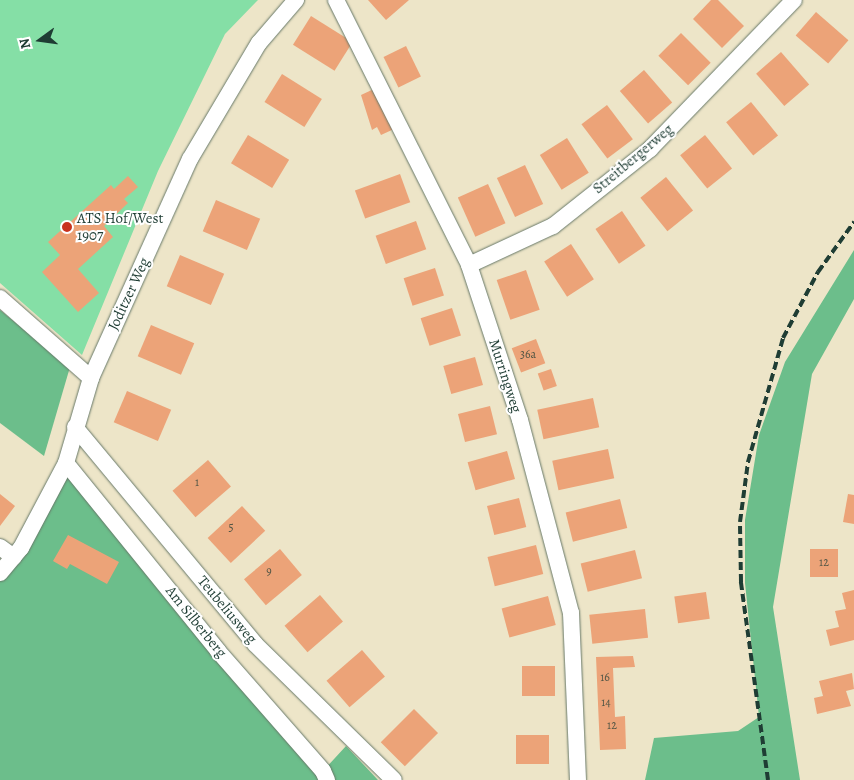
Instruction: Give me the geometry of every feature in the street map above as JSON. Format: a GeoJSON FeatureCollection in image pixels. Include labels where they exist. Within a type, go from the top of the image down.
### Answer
{"type":"FeatureCollection","features":[{"type":"Feature","properties":{"kind":"street","name":"Joditzer Weg"},"geometry":{"type":"LineString","coordinates":[[0,573],[14,557],[66,463],[91,378],[190,160],[259,43],[296,0]]}},
{"type":"Feature","properties":{"kind":"street","name":"Murringweg"},"geometry":{"type":"LineString","coordinates":[[336,0],[469,265],[520,420],[571,613],[578,780]]}},
{"type":"Feature","properties":{"kind":"street","name":"Streitbergerweg"},"geometry":{"type":"LineString","coordinates":[[469,265],[553,226],[650,149],[794,0]]}},
{"type":"Feature","properties":{"kind":"street"},"geometry":{"type":"LineString","coordinates":[[0,298],[91,378]]}},
{"type":"Feature","properties":{"kind":"street","name":"Teubeliusweg"},"geometry":{"type":"LineString","coordinates":[[75,428],[255,644],[394,780]]}},
{"type":"Feature","properties":{"kind":"street","name":"Am Silberberg"},"geometry":{"type":"LineString","coordinates":[[66,463],[218,651],[323,771],[327,780]]}},
{"type":"Feature","properties":{"kind":"street"},"geometry":{"type":"LineString","coordinates":[[0,547],[14,557]]}},
{"type":"Feature","properties":{"kind":"green space","name":"ATS Hof/West 1907"},"geometry":{"type":"Polygon","coordinates":[[[0,0],[258,0],[225,34],[158,171],[82,355],[0,283],[0,0]]]}},
{"type":"Feature","properties":{"kind":"green space"},"geometry":{"type":"Polygon","coordinates":[[[854,250],[854,299],[812,374],[773,607],[800,780],[645,780],[654,738],[738,731],[759,717],[745,583],[745,520],[759,435],[785,362],[854,250]]]}},
{"type":"Feature","properties":{"kind":"green space"},"geometry":{"type":"Polygon","coordinates":[[[0,310],[70,367],[44,456],[0,423],[0,310]]]}},
{"type":"Feature","properties":{"kind":"green space"},"geometry":{"type":"Polygon","coordinates":[[[66,463],[323,771],[346,746],[378,780],[0,780],[0,573],[66,463]]]}},
{"type":"Feature","properties":{"kind":"building"},"geometry":{"type":"Polygon","coordinates":[[[368,0],[409,0],[386,20],[368,0]]]}},
{"type":"Feature","properties":{"kind":"building"},"geometry":{"type":"Polygon","coordinates":[[[711,0],[718,0],[744,26],[722,48],[693,19],[711,0]]]}},
{"type":"Feature","properties":{"kind":"building"},"geometry":{"type":"Polygon","coordinates":[[[816,12],[848,40],[828,64],[796,35],[816,12]]]}},
{"type":"Feature","properties":{"kind":"building"},"geometry":{"type":"Polygon","coordinates":[[[311,16],[353,42],[335,71],[293,45],[311,16]]]}},
{"type":"Feature","properties":{"kind":"building"},"geometry":{"type":"Polygon","coordinates":[[[681,33],[711,63],[688,85],[658,56],[681,33]]]}},
{"type":"Feature","properties":{"kind":"building"},"geometry":{"type":"Polygon","coordinates":[[[406,46],[421,77],[398,88],[384,57],[406,46]]]}},
{"type":"Feature","properties":{"kind":"building"},"geometry":{"type":"Polygon","coordinates":[[[781,52],[809,84],[784,106],[756,74],[781,52]]]}},
{"type":"Feature","properties":{"kind":"building"},"geometry":{"type":"Polygon","coordinates":[[[644,70],[672,102],[648,123],[620,91],[644,70]]]}},
{"type":"Feature","properties":{"kind":"building"},"geometry":{"type":"Polygon","coordinates":[[[282,74],[322,99],[304,127],[265,102],[282,74]]]}},
{"type":"Feature","properties":{"kind":"building"},"geometry":{"type":"Polygon","coordinates":[[[376,88],[394,129],[381,135],[377,127],[372,130],[361,95],[376,88]]]}},
{"type":"Feature","properties":{"kind":"building"},"geometry":{"type":"Polygon","coordinates":[[[751,102],[778,135],[753,156],[726,122],[751,102]]]}},
{"type":"Feature","properties":{"kind":"building"},"geometry":{"type":"Polygon","coordinates":[[[607,105],[633,139],[607,159],[581,124],[607,105]]]}},
{"type":"Feature","properties":{"kind":"building"},"geometry":{"type":"Polygon","coordinates":[[[248,135],[289,160],[272,188],[231,163],[248,135]]]}},
{"type":"Feature","properties":{"kind":"building"},"geometry":{"type":"Polygon","coordinates":[[[705,135],[732,168],[707,189],[680,155],[705,135]]]}},
{"type":"Feature","properties":{"kind":"building"},"geometry":{"type":"Polygon","coordinates":[[[567,138],[589,173],[562,190],[540,155],[567,138]]]}},
{"type":"Feature","properties":{"kind":"building"},"geometry":{"type":"Polygon","coordinates":[[[525,165],[543,204],[515,217],[497,178],[525,165]]]}},
{"type":"Feature","properties":{"kind":"building"},"geometry":{"type":"Polygon","coordinates":[[[400,174],[410,202],[365,219],[355,190],[400,174]]]}},
{"type":"Feature","properties":{"kind":"building"},"geometry":{"type":"Polygon","coordinates":[[[128,176],[138,187],[124,199],[128,203],[104,226],[113,237],[78,269],[99,293],[78,312],[42,272],[60,255],[48,242],[111,185],[114,189],[128,176]]]}},
{"type":"Feature","properties":{"kind":"building"},"geometry":{"type":"Polygon","coordinates":[[[666,177],[693,210],[667,231],[640,198],[666,177]]]}},
{"type":"Feature","properties":{"kind":"building"},"geometry":{"type":"Polygon","coordinates":[[[488,184],[505,223],[475,237],[458,197],[488,184]]]}},
{"type":"Feature","properties":{"kind":"building"},"geometry":{"type":"Polygon","coordinates":[[[216,200],[260,219],[247,250],[203,231],[216,200]]]}},
{"type":"Feature","properties":{"kind":"building"},"geometry":{"type":"Polygon","coordinates":[[[622,211],[645,246],[619,264],[595,229],[622,211]]]}},
{"type":"Feature","properties":{"kind":"building"},"geometry":{"type":"Polygon","coordinates":[[[416,221],[426,249],[386,264],[376,236],[416,221]]]}},
{"type":"Feature","properties":{"kind":"building"},"geometry":{"type":"Polygon","coordinates":[[[571,244],[594,279],[567,297],[544,261],[571,244]]]}},
{"type":"Feature","properties":{"kind":"building"},"geometry":{"type":"Polygon","coordinates":[[[180,255],[224,274],[211,305],[167,286],[180,255]]]}},
{"type":"Feature","properties":{"kind":"building"},"geometry":{"type":"Polygon","coordinates":[[[435,268],[444,296],[413,306],[404,278],[435,268]]]}},
{"type":"Feature","properties":{"kind":"building"},"geometry":{"type":"Polygon","coordinates":[[[526,270],[540,310],[510,320],[497,280],[526,270]]]}},
{"type":"Feature","properties":{"kind":"building"},"geometry":{"type":"Polygon","coordinates":[[[452,308],[461,336],[430,346],[421,318],[452,308]]]}},
{"type":"Feature","properties":{"kind":"building"},"geometry":{"type":"Polygon","coordinates":[[[151,325],[194,343],[181,375],[138,356],[151,325]]]}},
{"type":"Feature","properties":{"kind":"building"},"geometry":{"type":"Polygon","coordinates":[[[536,339],[545,363],[521,373],[512,348],[536,339]]]}},
{"type":"Feature","properties":{"kind":"building"},"geometry":{"type":"Polygon","coordinates":[[[475,357],[483,385],[451,394],[443,366],[475,357]]]}},
{"type":"Feature","properties":{"kind":"building"},"geometry":{"type":"Polygon","coordinates":[[[551,369],[557,386],[544,391],[538,374],[551,369]]]}},
{"type":"Feature","properties":{"kind":"building"},"geometry":{"type":"Polygon","coordinates":[[[127,391],[171,410],[158,441],[114,422],[127,391]]]}},
{"type":"Feature","properties":{"kind":"building"},"geometry":{"type":"Polygon","coordinates":[[[593,398],[599,427],[543,439],[537,410],[593,398]]]}},
{"type":"Feature","properties":{"kind":"building"},"geometry":{"type":"Polygon","coordinates":[[[490,406],[497,434],[465,442],[458,414],[490,406]]]}},
{"type":"Feature","properties":{"kind":"building"},"geometry":{"type":"Polygon","coordinates":[[[608,449],[614,478],[558,490],[552,461],[608,449]]]}},
{"type":"Feature","properties":{"kind":"building"},"geometry":{"type":"Polygon","coordinates":[[[507,451],[515,479],[476,490],[468,462],[507,451]]]}},
{"type":"Feature","properties":{"kind":"building"},"geometry":{"type":"Polygon","coordinates":[[[208,460],[231,486],[195,517],[173,491],[208,460]]]}},
{"type":"Feature","properties":{"kind":"building"},"geometry":{"type":"Polygon","coordinates":[[[0,494],[15,506],[0,526],[0,494]]]}},
{"type":"Feature","properties":{"kind":"building"},"geometry":{"type":"Polygon","coordinates":[[[848,494],[854,495],[854,524],[843,522],[848,494]]]}},
{"type":"Feature","properties":{"kind":"building"},"geometry":{"type":"Polygon","coordinates":[[[519,498],[526,527],[494,535],[487,506],[519,498]]]}},
{"type":"Feature","properties":{"kind":"building"},"geometry":{"type":"Polygon","coordinates":[[[620,499],[627,528],[573,542],[566,513],[620,499]]]}},
{"type":"Feature","properties":{"kind":"building"},"geometry":{"type":"Polygon","coordinates":[[[242,506],[265,531],[231,563],[208,538],[242,506]]]}},
{"type":"Feature","properties":{"kind":"building"},"geometry":{"type":"Polygon","coordinates":[[[68,535],[119,562],[107,584],[70,564],[67,569],[53,561],[68,535]]]}},
{"type":"Feature","properties":{"kind":"building"},"geometry":{"type":"Polygon","coordinates":[[[536,545],[543,574],[495,586],[487,557],[536,545]]]}},
{"type":"Feature","properties":{"kind":"building"},"geometry":{"type":"Polygon","coordinates":[[[280,549],[302,575],[266,605],[244,579],[280,549]]]}},
{"type":"Feature","properties":{"kind":"building"},"geometry":{"type":"Polygon","coordinates":[[[810,549],[838,549],[838,577],[810,577],[810,549]]]}},
{"type":"Feature","properties":{"kind":"building"},"geometry":{"type":"Polygon","coordinates":[[[635,550],[642,578],[588,592],[581,564],[635,550]]]}},
{"type":"Feature","properties":{"kind":"building"},"geometry":{"type":"Polygon","coordinates":[[[854,590],[854,640],[830,646],[826,630],[839,627],[835,611],[846,609],[842,593],[854,590]]]}},
{"type":"Feature","properties":{"kind":"building"},"geometry":{"type":"Polygon","coordinates":[[[706,592],[710,619],[678,623],[674,596],[706,592]]]}},
{"type":"Feature","properties":{"kind":"building"},"geometry":{"type":"Polygon","coordinates":[[[320,595],[343,621],[307,652],[285,626],[320,595]]]}},
{"type":"Feature","properties":{"kind":"building"},"geometry":{"type":"Polygon","coordinates":[[[548,596],[556,625],[509,637],[502,608],[548,596]]]}},
{"type":"Feature","properties":{"kind":"building"},"geometry":{"type":"Polygon","coordinates":[[[645,609],[648,638],[592,644],[589,615],[645,609]]]}},
{"type":"Feature","properties":{"kind":"building"},"geometry":{"type":"Polygon","coordinates":[[[362,650],[385,676],[349,707],[327,681],[362,650]]]}},
{"type":"Feature","properties":{"kind":"building"},"geometry":{"type":"Polygon","coordinates":[[[633,656],[635,667],[613,668],[615,717],[625,716],[626,749],[600,750],[596,657],[633,656]]]}},
{"type":"Feature","properties":{"kind":"building"},"geometry":{"type":"Polygon","coordinates":[[[522,666],[555,666],[555,696],[522,696],[522,666]]]}},
{"type":"Feature","properties":{"kind":"building"},"geometry":{"type":"Polygon","coordinates":[[[852,673],[854,689],[846,691],[851,706],[817,714],[814,698],[823,696],[819,681],[852,673]]]}},
{"type":"Feature","properties":{"kind":"building"},"geometry":{"type":"Polygon","coordinates":[[[414,709],[438,733],[405,766],[381,742],[414,709]]]}},
{"type":"Feature","properties":{"kind":"building"},"geometry":{"type":"Polygon","coordinates":[[[516,735],[549,735],[549,764],[516,764],[516,735]]]}},
{"type":"Feature","properties":{"kind":"railway"},"geometry":{"type":"LineString","coordinates":[[768,780],[741,582],[740,522],[748,462],[783,338],[818,272],[854,222]]}},
{"type":"Feature","properties":{"kind":"place","name":"ATS Hof/West 1907"},"geometry":{"type":"Point","coordinates":[67,227]}}]}
